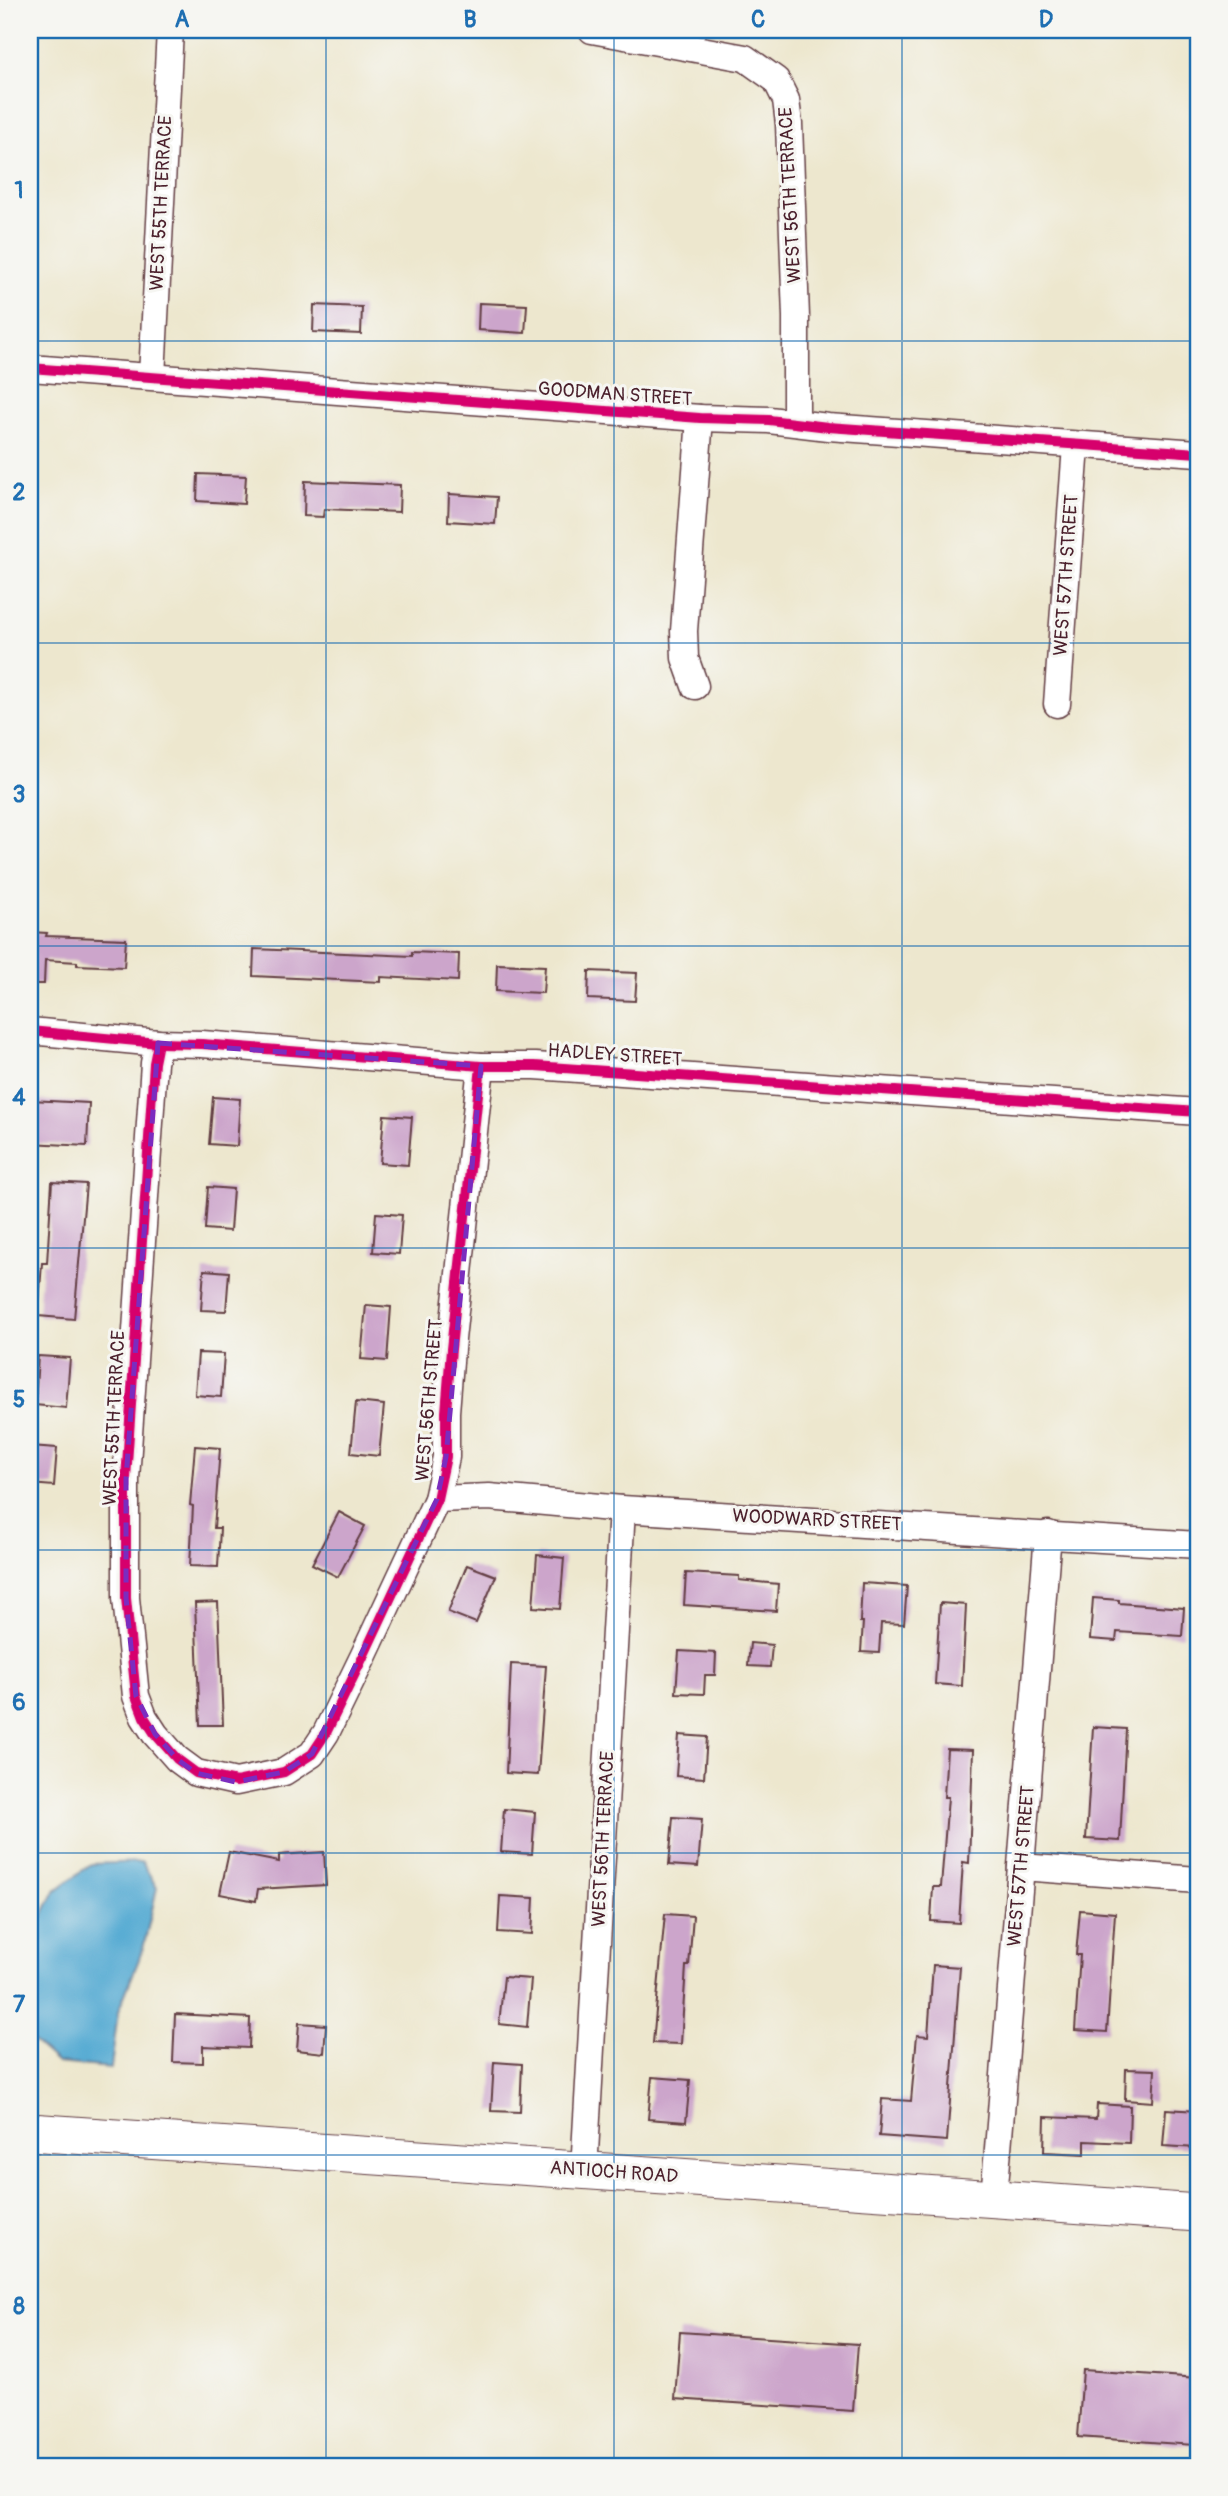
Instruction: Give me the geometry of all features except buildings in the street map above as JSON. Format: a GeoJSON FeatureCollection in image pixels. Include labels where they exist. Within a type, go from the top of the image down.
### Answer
{"type":"FeatureCollection","features":[{"type":"Feature","properties":{"kind":"main road","name":"ANTIOCH ROAD"},"geometry":{"type":"LineString","coordinates":[[30,2132],[1198,2213]]}},
{"type":"Feature","properties":{"kind":"street","name":"WEST 55TH TERRACE"},"geometry":{"type":"LineString","coordinates":[[152,376],[170,30]]}},
{"type":"Feature","properties":{"kind":"street","name":"WEST 56TH TERRACE"},"geometry":{"type":"LineString","coordinates":[[592,30],[745,58],[776,80],[786,100],[789,124],[796,317],[796,422]]}},
{"type":"Feature","properties":{"kind":"street","name":"GOODMAN STREET"},"geometry":{"type":"LineString","coordinates":[[30,368],[1198,453]]}},
{"type":"Feature","properties":{"kind":"street"},"geometry":{"type":"LineString","coordinates":[[695,686],[685,658],[684,631],[700,418]]}},
{"type":"Feature","properties":{"kind":"street","name":"WEST 57TH STREET"},"geometry":{"type":"LineString","coordinates":[[1057,704],[1076,446]]}},
{"type":"Feature","properties":{"kind":"street","name":"HADLEY STREET"},"geometry":{"type":"LineString","coordinates":[[30,1031],[481,1066],[535,1066],[1198,1112]]}},
{"type":"Feature","properties":{"kind":"street","name":"WEST 55TH TERRACE"},"geometry":{"type":"LineString","coordinates":[[158,1043],[154,1063],[126,1479],[126,1598],[136,1696],[144,1717],[177,1759],[196,1773]]}},
{"type":"Feature","properties":{"kind":"street","name":"WEST 56TH STREET"},"geometry":{"type":"LineString","coordinates":[[196,1773],[236,1782],[284,1772],[312,1754],[326,1733],[437,1499],[446,1457],[451,1349],[481,1066]]}},
{"type":"Feature","properties":{"kind":"street","name":"WOODWARD STREET"},"geometry":{"type":"LineString","coordinates":[[437,1499],[489,1497],[622,1509],[1198,1545]]}},
{"type":"Feature","properties":{"kind":"street","name":"WEST 56TH TERRACE"},"geometry":{"type":"LineString","coordinates":[[584,2170],[622,1509]]}},
{"type":"Feature","properties":{"kind":"street","name":"WEST 57TH STREET"},"geometry":{"type":"LineString","coordinates":[[994,2198],[1048,1534]]}},
{"type":"Feature","properties":{"kind":"street"},"geometry":{"type":"LineString","coordinates":[[1021,1867],[1198,1880]]}},
{"type":"Feature","properties":{"kind":"highlighted area"},"geometry":{"type":"Polygon","coordinates":[[[158,1043],[481,1066],[446,1457],[437,1499],[312,1754],[284,1772],[236,1782],[196,1773],[177,1759],[155,1734],[136,1696],[126,1598],[126,1479],[158,1043]]]}},
{"type":"Feature","properties":{"kind":"water"},"geometry":{"type":"Polygon","coordinates":[[[142,1862],[157,1888],[143,1949],[118,2012],[111,2068],[57,2063],[30,2039],[30,1982],[35,1931],[55,1891],[91,1864],[142,1862]]]}},
{"type":"Feature","properties":{"kind":"cycle path"},"geometry":{"type":"LineString","coordinates":[[30,368],[1198,453]]}},
{"type":"Feature","properties":{"kind":"cycle path"},"geometry":{"type":"LineString","coordinates":[[30,1031],[481,1066],[535,1066],[1198,1112]]}},
{"type":"Feature","properties":{"kind":"cycle path"},"geometry":{"type":"LineString","coordinates":[[158,1043],[154,1063],[126,1479],[126,1598],[136,1696],[144,1717],[155,1734],[177,1759],[196,1773],[236,1782],[284,1772],[312,1754],[326,1733],[437,1499],[446,1457],[451,1349],[481,1066]]}}]}
